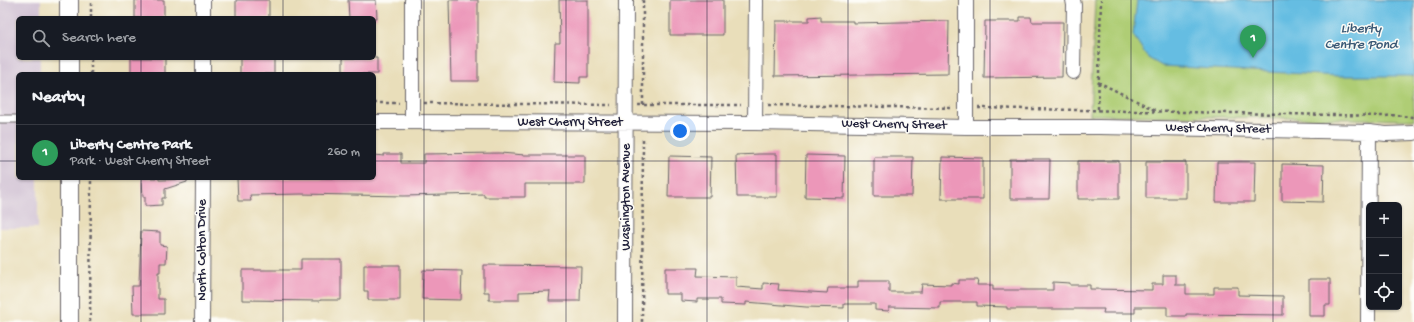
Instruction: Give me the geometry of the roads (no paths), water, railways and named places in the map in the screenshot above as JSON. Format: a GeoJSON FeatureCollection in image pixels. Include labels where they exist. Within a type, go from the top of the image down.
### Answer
{"type":"FeatureCollection","features":[{"type":"Feature","properties":{"kind":"street"},"geometry":{"type":"LineString","coordinates":[[69,0],[69,16]]}},
{"type":"Feature","properties":{"kind":"street"},"geometry":{"type":"LineString","coordinates":[[203,0],[203,16]]}},
{"type":"Feature","properties":{"kind":"street"},"geometry":{"type":"LineString","coordinates":[[412,0],[412,122]]}},
{"type":"Feature","properties":{"kind":"street","name":"Washington Avenue"},"geometry":{"type":"LineString","coordinates":[[625,322],[626,0]]}},
{"type":"Feature","properties":{"kind":"street"},"geometry":{"type":"LineString","coordinates":[[755,123],[756,0]]}},
{"type":"Feature","properties":{"kind":"street"},"geometry":{"type":"LineString","coordinates":[[966,0],[966,127]]}},
{"type":"Feature","properties":{"kind":"street"},"geometry":{"type":"LineString","coordinates":[[1073,0],[1073,72]]}},
{"type":"Feature","properties":{"kind":"street"},"geometry":{"type":"LineString","coordinates":[[69,60],[69,72]]}},
{"type":"Feature","properties":{"kind":"street"},"geometry":{"type":"LineString","coordinates":[[203,60],[203,72]]}},
{"type":"Feature","properties":{"kind":"street","name":"West Cherry Street"},"geometry":{"type":"LineString","coordinates":[[376,122],[755,123],[966,127],[1099,127],[1369,132],[1386,134],[1414,133]]}},
{"type":"Feature","properties":{"kind":"street"},"geometry":{"type":"LineString","coordinates":[[1368,322],[1369,132]]}},
{"type":"Feature","properties":{"kind":"street"},"geometry":{"type":"LineString","coordinates":[[69,180],[69,322]]}},
{"type":"Feature","properties":{"kind":"street","name":"North Colton Drive"},"geometry":{"type":"LineString","coordinates":[[202,322],[203,180]]}},
{"type":"Feature","properties":{"kind":"lane"},"geometry":{"type":"LineString","coordinates":[[0,119],[16,119]]}},
{"type":"Feature","properties":{"kind":"water","name":"Liberty Centre Pond"},"geometry":{"type":"Polygon","coordinates":[[[1137,0],[1414,0],[1414,76],[1339,76],[1162,66],[1148,58],[1133,35],[1137,0]]]}},
{"type":"Feature","properties":{"kind":"place","name":"Liberty Centre Park"},"geometry":{"type":"Point","coordinates":[1253,58]}}]}
